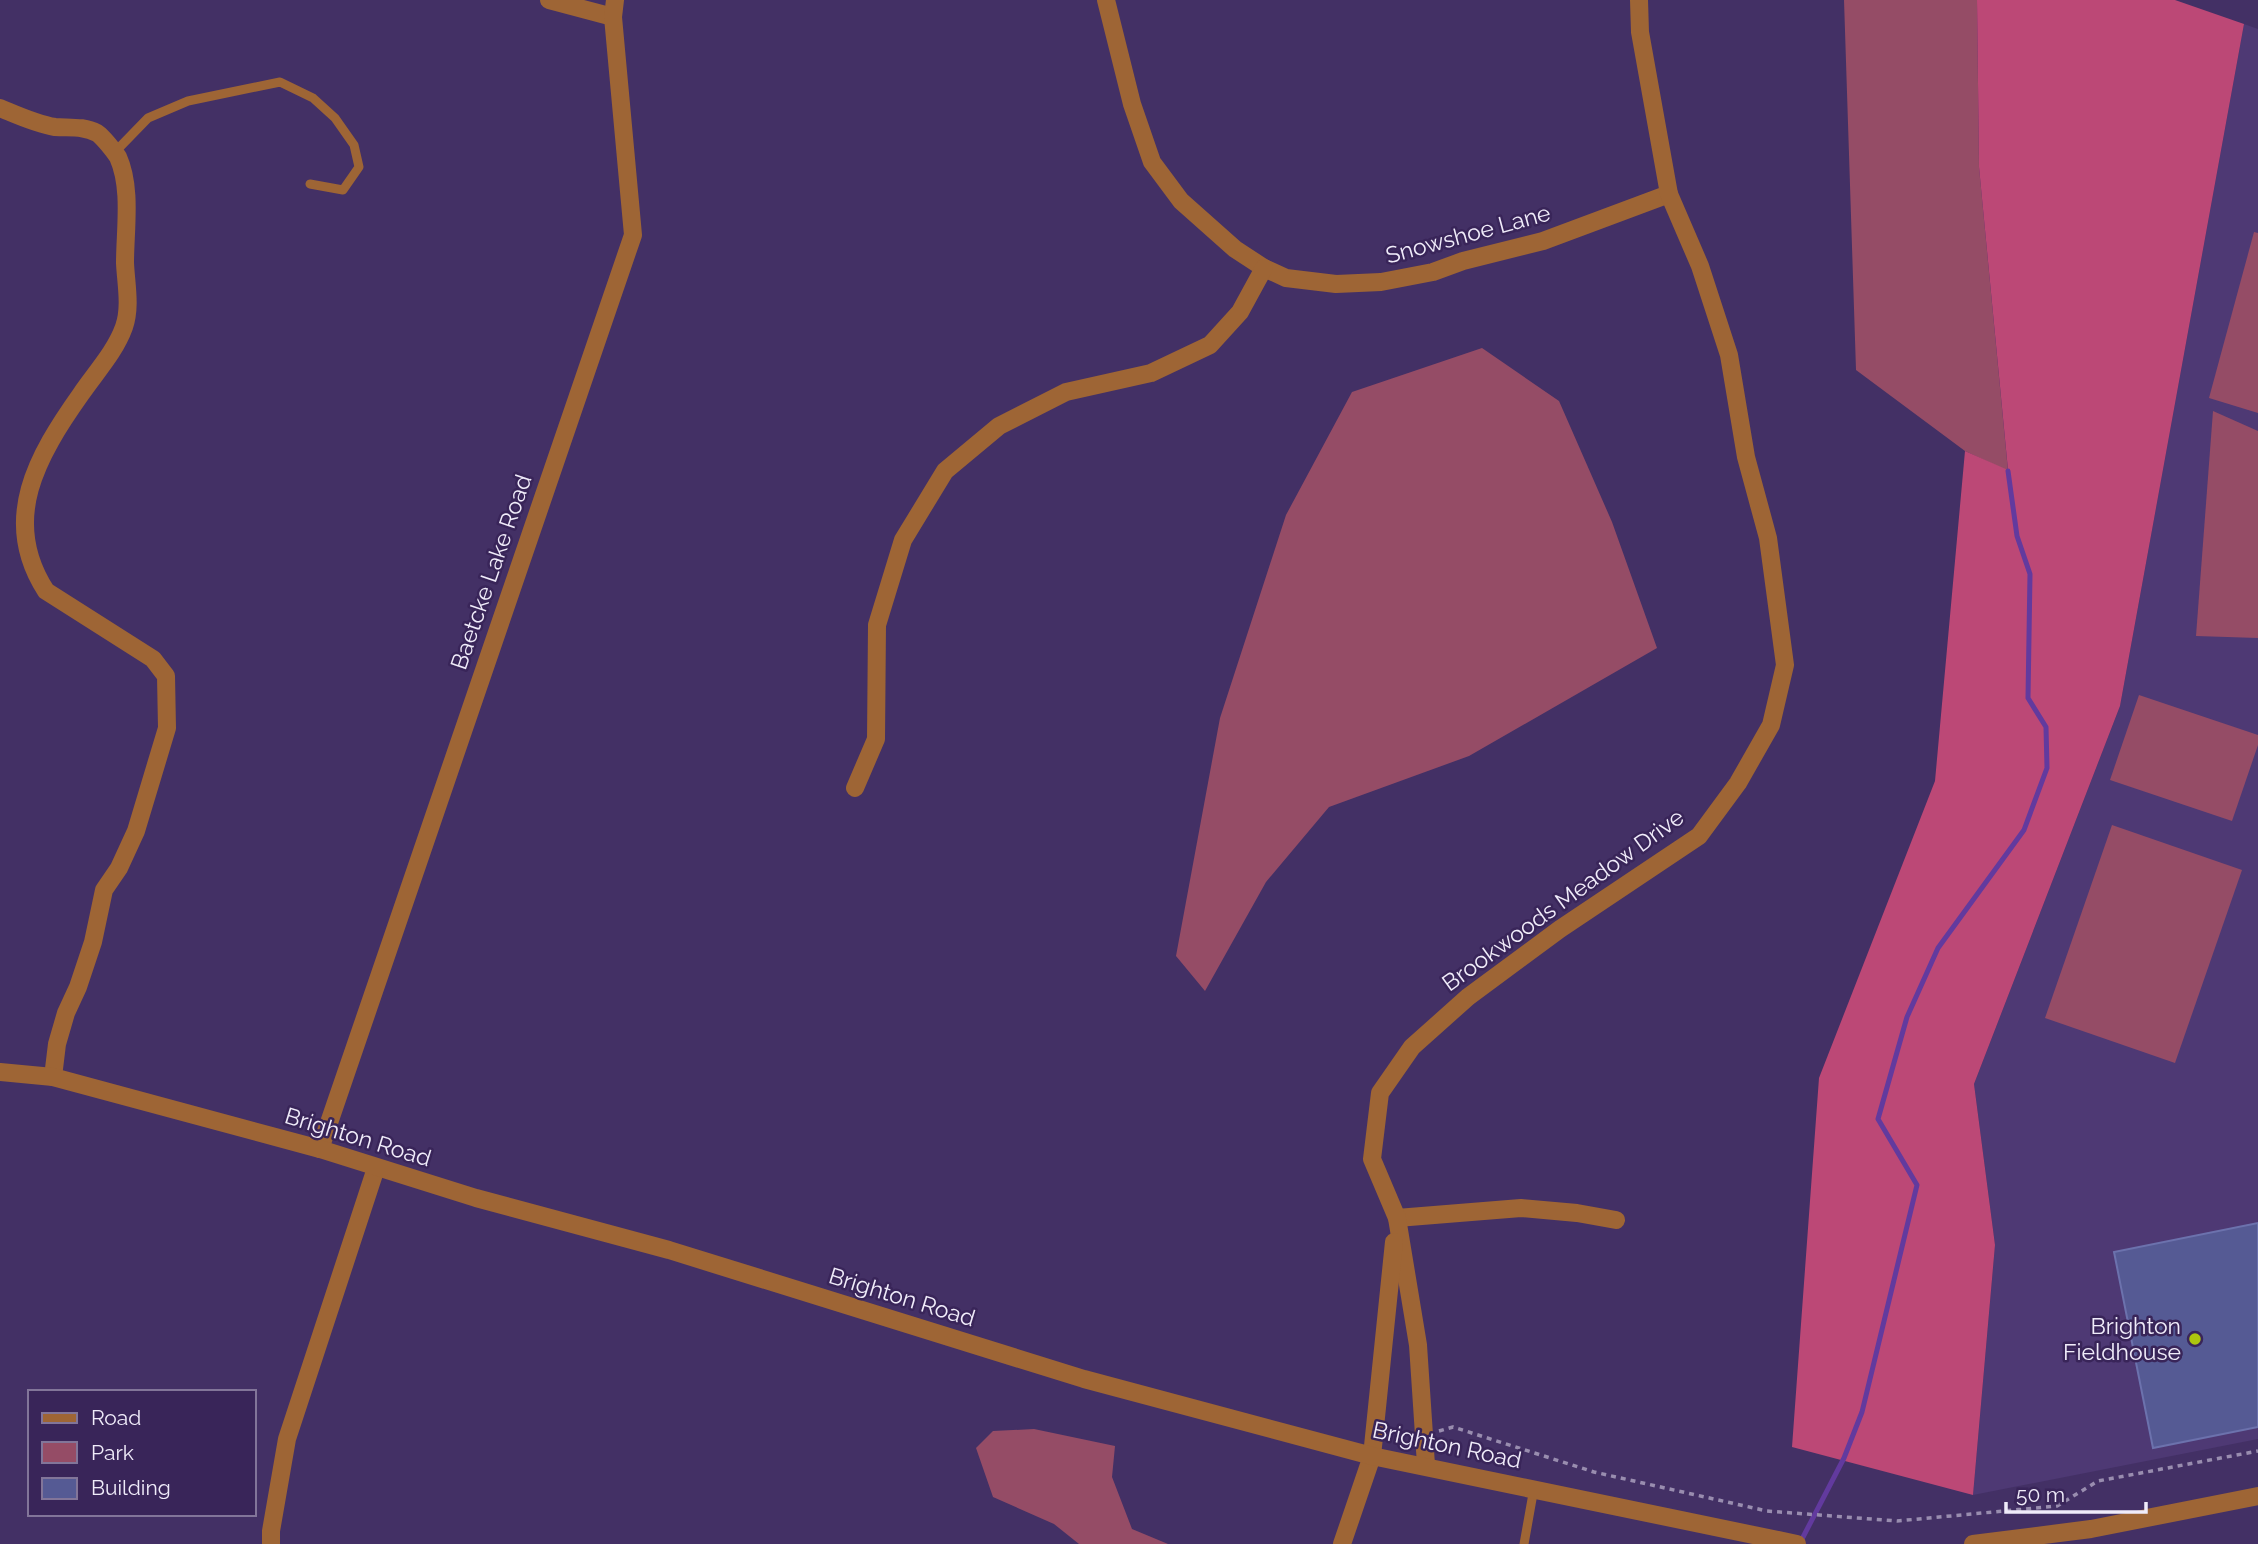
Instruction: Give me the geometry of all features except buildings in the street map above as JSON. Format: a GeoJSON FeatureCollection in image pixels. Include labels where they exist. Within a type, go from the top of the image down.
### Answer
{"type":"FeatureCollection","features":[{"type":"Feature","properties":{"kind":"street"},"geometry":{"type":"LineString","coordinates":[[549,0],[614,8]]}},
{"type":"Feature","properties":{"kind":"street","name":"Snowshoe Lane"},"geometry":{"type":"LineString","coordinates":[[1106,0],[1132,104],[1152,162],[1181,201],[1235,249],[1264,268],[1286,278],[1336,284],[1381,282],[1433,272],[1463,261],[1543,241],[1669,194]]}},
{"type":"Feature","properties":{"kind":"street","name":"Brookwoods Meadow Drive"},"geometry":{"type":"LineString","coordinates":[[1426,1465],[1418,1345],[1397,1218],[1372,1159],[1380,1093],[1412,1047],[1468,997],[1560,929],[1699,836],[1738,783],[1772,725],[1785,665],[1768,538],[1746,457],[1729,355],[1700,266],[1669,194],[1640,33],[1639,0]]}},
{"type":"Feature","properties":{"kind":"street","name":"Baetcke Lake Road"},"geometry":{"type":"LineString","coordinates":[[320,1149],[633,235],[614,8]]}},
{"type":"Feature","properties":{"kind":"street"},"geometry":{"type":"LineString","coordinates":[[0,108],[55,127],[76,127],[99,134],[117,157],[125,187],[128,301],[125,325],[113,351],[80,394],[41,456],[28,482],[23,503],[22,531],[34,575],[46,591],[153,659],[166,676],[168,710],[167,728],[136,831],[119,868],[104,890],[93,942],[57,1044],[52,1077]]}},
{"type":"Feature","properties":{"kind":"street"},"geometry":{"type":"LineString","coordinates":[[855,788],[876,739],[877,625],[903,540],[945,471],[999,426],[1066,392],[1150,373],[1210,345],[1240,312],[1264,268]]}},
{"type":"Feature","properties":{"kind":"street","name":"Brighton Road"},"geometry":{"type":"LineString","coordinates":[[0,1072],[52,1077],[320,1149],[376,1168],[669,1250],[1084,1379],[1372,1455],[1797,1544]]}},
{"type":"Feature","properties":{"kind":"street"},"geometry":{"type":"LineString","coordinates":[[271,1544],[287,1439],[376,1168]]}},
{"type":"Feature","properties":{"kind":"street"},"geometry":{"type":"LineString","coordinates":[[1397,1218],[1521,1208],[1616,1220]]}},
{"type":"Feature","properties":{"kind":"street","name":"Brookwoods Meadow Drive"},"geometry":{"type":"LineString","coordinates":[[1342,1544],[1372,1455],[1397,1218]]}},
{"type":"Feature","properties":{"kind":"street"},"geometry":{"type":"LineString","coordinates":[[1973,1544],[2091,1529],[2258,1496]]}},
{"type":"Feature","properties":{"kind":"lane"},"geometry":{"type":"LineString","coordinates":[[114,153],[148,118],[188,102],[280,82],[313,98],[335,118],[354,145],[359,167],[343,190],[310,184]]}},
{"type":"Feature","properties":{"kind":"lane"},"geometry":{"type":"LineString","coordinates":[[1524,1544],[1534,1488]]}},
{"type":"Feature","properties":{"kind":"path"},"geometry":{"type":"LineString","coordinates":[[1424,1435],[1453,1427],[1594,1472],[1767,1511],[1897,1521],[2057,1506],[2098,1481],[2258,1451]]}},
{"type":"Feature","properties":{"kind":"shaded area"},"geometry":{"type":"Polygon","coordinates":[[[1977,0],[2175,0],[2244,24],[2120,706],[1974,1084],[1995,1245],[1973,1495],[1792,1447],[1819,1078],[1935,781],[1965,451],[2008,470],[1979,167],[1977,0]]]}},
{"type":"Feature","properties":{"kind":"shaded area"},"geometry":{"type":"Polygon","coordinates":[[[2244,24],[2258,29],[2258,1439],[1973,1495],[1995,1245],[1974,1084],[2120,706],[2244,24]]]}},
{"type":"Feature","properties":{"kind":"green space"},"geometry":{"type":"Polygon","coordinates":[[[1844,0],[1977,0],[1979,167],[2008,471],[1965,451],[1856,370],[1844,0]]]}},
{"type":"Feature","properties":{"kind":"green space"},"geometry":{"type":"Polygon","coordinates":[[[2254,232],[2258,233],[2258,413],[2209,398],[2254,232]]]}},
{"type":"Feature","properties":{"kind":"green space"},"geometry":{"type":"Polygon","coordinates":[[[1482,348],[1559,401],[1612,522],[1657,648],[1469,756],[1329,807],[1266,882],[1205,991],[1176,956],[1220,718],[1286,515],[1352,392],[1482,348]]]}},
{"type":"Feature","properties":{"kind":"green space"},"geometry":{"type":"Polygon","coordinates":[[[2213,411],[2258,431],[2258,638],[2196,636],[2213,411]]]}},
{"type":"Feature","properties":{"kind":"green space"},"geometry":{"type":"Polygon","coordinates":[[[2139,695],[2258,735],[2258,745],[2232,821],[2110,780],[2139,695]]]}},
{"type":"Feature","properties":{"kind":"green space"},"geometry":{"type":"Polygon","coordinates":[[[2112,825],[2242,870],[2175,1063],[2045,1018],[2112,825]]]}},
{"type":"Feature","properties":{"kind":"green space"},"geometry":{"type":"Polygon","coordinates":[[[1034,1429],[1115,1446],[1112,1477],[1132,1529],[1168,1544],[1079,1544],[1054,1524],[993,1497],[976,1448],[993,1431],[1034,1429]]]}},
{"type":"Feature","properties":{"kind":"waterway"},"geometry":{"type":"LineString","coordinates":[[1801,1541],[1844,1458],[1862,1412],[1917,1185],[1878,1119],[1907,1017],[1938,948],[2024,830],[2047,768],[2046,727],[2028,698],[2030,574],[2017,536],[2008,471]]}},
{"type":"Feature","properties":{"kind":"place","name":"Brighton Fieldhouse"},"geometry":{"type":"Point","coordinates":[2195,1339]}}]}
